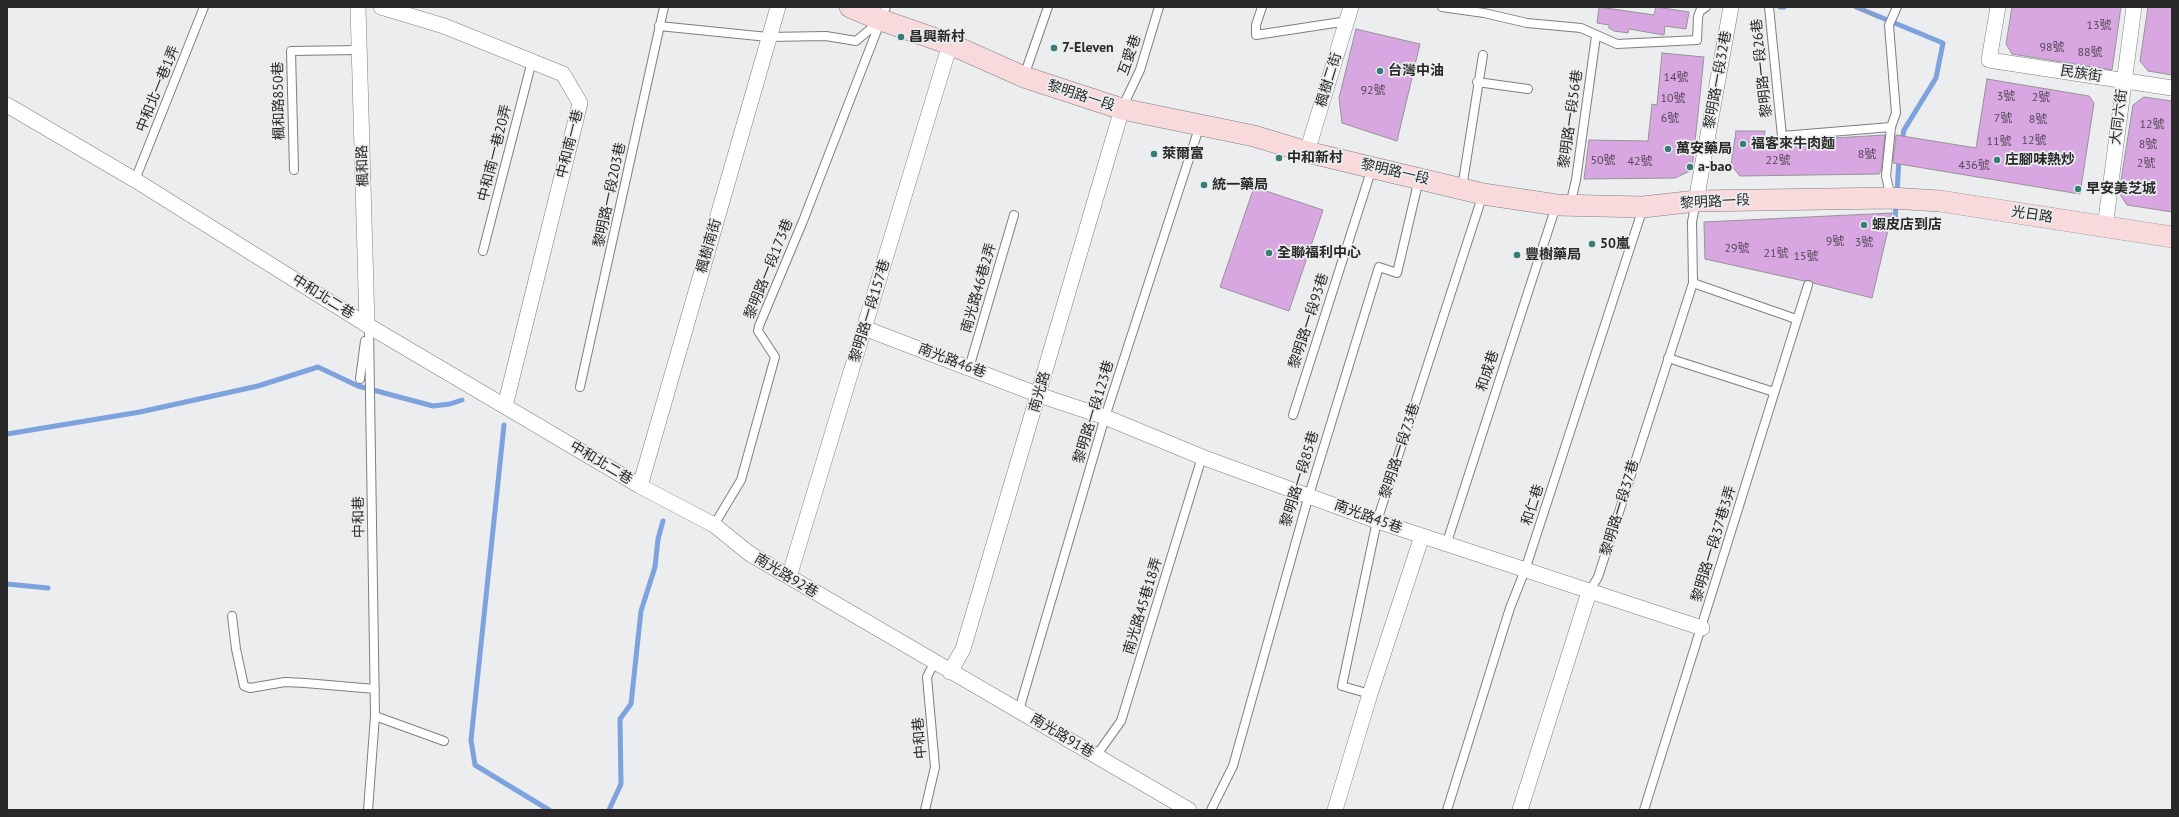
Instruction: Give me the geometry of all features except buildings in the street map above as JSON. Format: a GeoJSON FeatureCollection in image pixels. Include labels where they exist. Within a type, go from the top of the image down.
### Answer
{"type":"FeatureCollection","features":[{"type":"Feature","properties":{"kind":"main road","name":"黎明路一段"},"geometry":{"type":"LineString","coordinates":[[850,7],[884,14],[1024,77],[1122,109],[1254,136],[1307,152],[1483,194],[1563,205],[1643,208],[1696,201],[1891,200]]}},
{"type":"Feature","properties":{"kind":"main road","name":"光日路"},"geometry":{"type":"LineString","coordinates":[[1891,200],[1940,201],[2172,237]]}},
{"type":"Feature","properties":{"kind":"street","name":"楓和路"},"geometry":{"type":"LineString","coordinates":[[358,7],[368,327]]}},
{"type":"Feature","properties":{"kind":"street","name":"中和南一巷"},"geometry":{"type":"LineString","coordinates":[[381,7],[444,26],[563,74],[580,103],[505,406]]}},
{"type":"Feature","properties":{"kind":"street","name":"楓樹南街"},"geometry":{"type":"LineString","coordinates":[[640,486],[768,37],[778,7]]}},
{"type":"Feature","properties":{"kind":"street","name":"黎明路一段32巷"},"geometry":{"type":"LineString","coordinates":[[1696,201],[1731,7]]}},
{"type":"Feature","properties":{"kind":"street","name":"民族街"},"geometry":{"type":"LineString","coordinates":[[1998,7],[1989,60],[2172,88]]}},
{"type":"Feature","properties":{"kind":"street","name":"大同六街"},"geometry":{"type":"LineString","coordinates":[[2105,227],[2123,80],[2134,7]]}},
{"type":"Feature","properties":{"kind":"street","name":"楓樹二街"},"geometry":{"type":"LineString","coordinates":[[1307,152],[1349,14]]}},
{"type":"Feature","properties":{"kind":"street","name":"黎明路一段157巷"},"geometry":{"type":"LineString","coordinates":[[789,577],[950,44]]}},
{"type":"Feature","properties":{"kind":"street","name":"中和北二巷"},"geometry":{"type":"LineString","coordinates":[[7,105],[136,180],[368,327],[640,486]]}},
{"type":"Feature","properties":{"kind":"street","name":"南光路"},"geometry":{"type":"LineString","coordinates":[[950,672],[963,649],[1122,109]]}},
{"type":"Feature","properties":{"kind":"street","name":"南光路46巷"},"geometry":{"type":"LineString","coordinates":[[864,328],[1039,395]]}},
{"type":"Feature","properties":{"kind":"street","name":"南光路45巷"},"geometry":{"type":"LineString","coordinates":[[1039,395],[1105,417],[1202,457],[1377,521],[1446,545],[1702,628]]}},
{"type":"Feature","properties":{"kind":"street","name":"南光路92巷"},"geometry":{"type":"LineString","coordinates":[[640,486],[714,525],[750,554],[934,663]]}},
{"type":"Feature","properties":{"kind":"street"},"geometry":{"type":"LineString","coordinates":[[1335,810],[1370,694],[1422,536]]}},
{"type":"Feature","properties":{"kind":"street","name":"黎明路一段37巷"},"geometry":{"type":"LineString","coordinates":[[1520,810],[1589,592]]}},
{"type":"Feature","properties":{"kind":"street","name":"南光路91巷"},"geometry":{"type":"LineString","coordinates":[[934,663],[1019,710],[1189,810]]}},
{"type":"Feature","properties":{"kind":"lane","name":"中和北一巷1弄"},"geometry":{"type":"LineString","coordinates":[[136,180],[204,7]]}},
{"type":"Feature","properties":{"kind":"lane","name":"黎明路一段203巷"},"geometry":{"type":"LineString","coordinates":[[580,387],[603,281],[616,234],[664,7]]}},
{"type":"Feature","properties":{"kind":"lane"},"geometry":{"type":"LineString","coordinates":[[1024,77],[1048,7]]}},
{"type":"Feature","properties":{"kind":"lane","name":"互愛巷"},"geometry":{"type":"LineString","coordinates":[[1122,109],[1140,70],[1159,7]]}},
{"type":"Feature","properties":{"kind":"lane"},"geometry":{"type":"LineString","coordinates":[[1262,7],[1256,25],[1256,35],[1349,14]]}},
{"type":"Feature","properties":{"kind":"lane"},"geometry":{"type":"LineString","coordinates":[[1442,7],[1484,13],[1527,23],[1581,28],[1616,44],[1697,40],[1698,17],[1700,11],[1706,7]]}},
{"type":"Feature","properties":{"kind":"lane","name":"黎明路一段26巷"},"geometry":{"type":"LineString","coordinates":[[1769,7],[1782,136],[1891,127]]}},
{"type":"Feature","properties":{"kind":"lane"},"geometry":{"type":"LineString","coordinates":[[1891,200],[1886,176],[1891,127],[1896,113],[1889,25],[1897,7]]}},
{"type":"Feature","properties":{"kind":"lane"},"geometry":{"type":"LineString","coordinates":[[659,26],[768,37],[826,36],[856,41],[884,14]]}},
{"type":"Feature","properties":{"kind":"lane","name":"黎明路一段173巷"},"geometry":{"type":"LineString","coordinates":[[714,525],[742,480],[775,357],[758,331],[759,326],[803,221],[884,14]]}},
{"type":"Feature","properties":{"kind":"lane","name":"黎明路一段56巷"},"geometry":{"type":"LineString","coordinates":[[1563,205],[1576,180],[1596,36]]}},
{"type":"Feature","properties":{"kind":"lane","name":"楓和路850巷"},"geometry":{"type":"LineString","coordinates":[[294,170],[291,51],[359,50]]}},
{"type":"Feature","properties":{"kind":"lane"},"geometry":{"type":"LineString","coordinates":[[1462,188],[1477,82],[1483,55]]}},
{"type":"Feature","properties":{"kind":"lane","name":"中和南一巷20弄"},"geometry":{"type":"LineString","coordinates":[[483,251],[532,61]]}},
{"type":"Feature","properties":{"kind":"lane"},"geometry":{"type":"LineString","coordinates":[[1477,82],[1528,89]]}},
{"type":"Feature","properties":{"kind":"lane","name":"黎明路一段123巷"},"geometry":{"type":"LineString","coordinates":[[1019,710],[1105,417],[1200,124]]}},
{"type":"Feature","properties":{"kind":"lane","name":"黎明路一段93巷"},"geometry":{"type":"LineString","coordinates":[[1293,415],[1372,167]]}},
{"type":"Feature","properties":{"kind":"lane","name":"黎明路一段85巷"},"geometry":{"type":"LineString","coordinates":[[1211,810],[1233,766],[1309,495],[1379,267],[1397,273],[1420,178]]}},
{"type":"Feature","properties":{"kind":"lane","name":"黎明路一段73巷"},"geometry":{"type":"LineString","coordinates":[[1370,694],[1342,686],[1377,521],[1483,194]]}},
{"type":"Feature","properties":{"kind":"lane","name":"黎明路一段37巷"},"geometry":{"type":"LineString","coordinates":[[1589,592],[1598,577],[1693,283],[1692,222],[1696,201]]}},
{"type":"Feature","properties":{"kind":"lane","name":"和成巷"},"geometry":{"type":"LineString","coordinates":[[1446,545],[1563,205]]}},
{"type":"Feature","properties":{"kind":"lane","name":"和仁巷"},"geometry":{"type":"LineString","coordinates":[[1447,810],[1510,608],[1525,570],[1643,208]]}},
{"type":"Feature","properties":{"kind":"lane","name":"南光路46巷2弄"},"geometry":{"type":"LineString","coordinates":[[970,368],[1014,215]]}},
{"type":"Feature","properties":{"kind":"lane"},"geometry":{"type":"LineString","coordinates":[[1693,283],[1796,319]]}},
{"type":"Feature","properties":{"kind":"lane","name":"黎明路一段37巷3弄"},"geometry":{"type":"LineString","coordinates":[[1644,810],[1702,628],[1796,319],[1808,285]]}},
{"type":"Feature","properties":{"kind":"lane"},"geometry":{"type":"LineString","coordinates":[[360,379],[368,327]]}},
{"type":"Feature","properties":{"kind":"lane","name":"中和巷"},"geometry":{"type":"LineString","coordinates":[[368,327],[375,689],[375,716],[368,810]]}},
{"type":"Feature","properties":{"kind":"lane"},"geometry":{"type":"LineString","coordinates":[[1668,358],[1774,392]]}},
{"type":"Feature","properties":{"kind":"lane","name":"南光路45巷18弄"},"geometry":{"type":"LineString","coordinates":[[1096,756],[1121,721],[1202,457]]}},
{"type":"Feature","properties":{"kind":"lane"},"geometry":{"type":"LineString","coordinates":[[232,616],[236,649],[244,686],[250,688],[285,682],[375,689]]}},
{"type":"Feature","properties":{"kind":"lane","name":"中和巷"},"geometry":{"type":"LineString","coordinates":[[925,810],[936,767],[927,676],[934,663]]}},
{"type":"Feature","properties":{"kind":"lane"},"geometry":{"type":"LineString","coordinates":[[375,716],[444,741]]}},
{"type":"Feature","properties":{"kind":"path"},"geometry":{"type":"LineString","coordinates":[[1860,7],[1889,25]]}},
{"type":"Feature","properties":{"kind":"waterway"},"geometry":{"type":"LineString","coordinates":[[1856,7],[1943,43],[1936,78],[1904,130],[1902,142]]}},
{"type":"Feature","properties":{"kind":"waterway"},"geometry":{"type":"LineString","coordinates":[[1897,193],[1899,158]]}},
{"type":"Feature","properties":{"kind":"waterway"},"geometry":{"type":"LineString","coordinates":[[1895,223],[1896,203]]}},
{"type":"Feature","properties":{"kind":"waterway"},"geometry":{"type":"LineString","coordinates":[[7,434],[140,412],[258,386],[318,367],[358,386],[433,406],[450,404],[462,400]]}},
{"type":"Feature","properties":{"kind":"waterway"},"geometry":{"type":"LineString","coordinates":[[504,425],[471,740],[475,765],[549,810]]}},
{"type":"Feature","properties":{"kind":"waterway"},"geometry":{"type":"LineString","coordinates":[[609,810],[621,784],[620,719],[631,704],[641,611],[655,567],[658,539],[663,521]]}},
{"type":"Feature","properties":{"kind":"waterway"},"geometry":{"type":"LineString","coordinates":[[7,584],[48,588]]}},
{"type":"Feature","properties":{"kind":"place","name":"昌興新村"},"geometry":{"type":"Point","coordinates":[901,37]}},
{"type":"Feature","properties":{"kind":"place","name":"7-Eleven"},"geometry":{"type":"Point","coordinates":[1054,48]}},
{"type":"Feature","properties":{"kind":"place","name":"台灣中油"},"geometry":{"type":"Point","coordinates":[1380,71]}},
{"type":"Feature","properties":{"kind":"place","name":"福客來牛肉麵"},"geometry":{"type":"Point","coordinates":[1743,144]}},
{"type":"Feature","properties":{"kind":"place","name":"萬安藥局"},"geometry":{"type":"Point","coordinates":[1668,149]}},
{"type":"Feature","properties":{"kind":"place","name":"萊爾富"},"geometry":{"type":"Point","coordinates":[1154,154]}},
{"type":"Feature","properties":{"kind":"place","name":"中和新村"},"geometry":{"type":"Point","coordinates":[1279,158]}},
{"type":"Feature","properties":{"kind":"place","name":"庄腳味熱炒"},"geometry":{"type":"Point","coordinates":[1997,160]}},
{"type":"Feature","properties":{"kind":"place","name":"a-bao"},"geometry":{"type":"Point","coordinates":[1690,167]}},
{"type":"Feature","properties":{"kind":"place","name":"統一藥局"},"geometry":{"type":"Point","coordinates":[1204,185]}},
{"type":"Feature","properties":{"kind":"place","name":"早安美芝城"},"geometry":{"type":"Point","coordinates":[2078,189]}},
{"type":"Feature","properties":{"kind":"place","name":"蝦皮店到店"},"geometry":{"type":"Point","coordinates":[1864,225]}},
{"type":"Feature","properties":{"kind":"place","name":"50嵐"},"geometry":{"type":"Point","coordinates":[1592,244]}},
{"type":"Feature","properties":{"kind":"place","name":"全聯福利中心"},"geometry":{"type":"Point","coordinates":[1269,253]}},
{"type":"Feature","properties":{"kind":"place","name":"豐樹藥局"},"geometry":{"type":"Point","coordinates":[1517,255]}}]}
